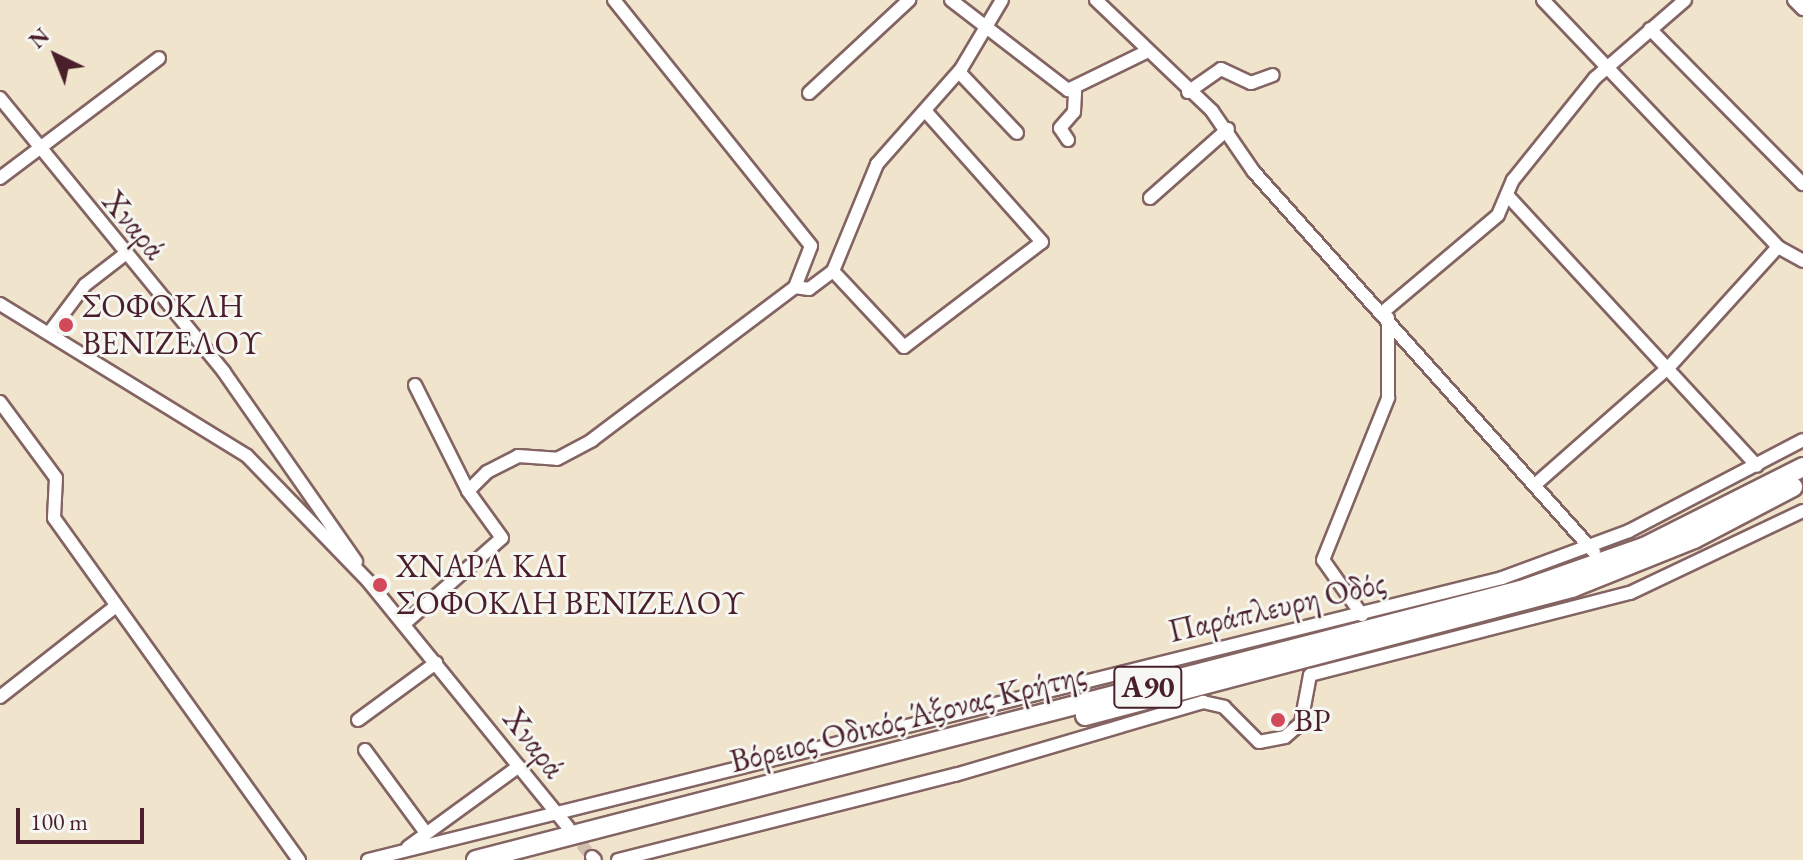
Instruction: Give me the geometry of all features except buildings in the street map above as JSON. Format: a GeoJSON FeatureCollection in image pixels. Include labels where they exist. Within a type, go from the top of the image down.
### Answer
{"type":"FeatureCollection","features":[{"type":"Feature","properties":{"kind":"highway","name":"Βόρειος Οδικός Άξονας Κρήτης"},"geometry":{"type":"LineString","coordinates":[[476,860],[1521,590],[1644,547],[1803,467]]}},
{"type":"Feature","properties":{"kind":"highway","name":"Βόρειος Οδικός Άξονας Κρήτης"},"geometry":{"type":"LineString","coordinates":[[520,860],[1311,659],[1608,575],[1803,481]]}},
{"type":"Feature","properties":{"kind":"highway"},"geometry":{"type":"LineString","coordinates":[[1298,675],[1311,659]]}},
{"type":"Feature","properties":{"kind":"highway"},"geometry":{"type":"LineString","coordinates":[[1204,686],[1224,693]]}},
{"type":"Feature","properties":{"kind":"street"},"geometry":{"type":"LineString","coordinates":[[468,491],[504,460],[542,464],[592,440],[795,287],[811,246],[614,0]]}},
{"type":"Feature","properties":{"kind":"street"},"geometry":{"type":"LineString","coordinates":[[809,93],[909,0]]}},
{"type":"Feature","properties":{"kind":"street"},"geometry":{"type":"LineString","coordinates":[[951,0],[988,27],[1054,84],[1075,90],[1144,53]]}},
{"type":"Feature","properties":{"kind":"street"},"geometry":{"type":"LineString","coordinates":[[795,287],[809,289],[833,271],[877,164],[959,72],[1002,0]]}},
{"type":"Feature","properties":{"kind":"street"},"geometry":{"type":"LineString","coordinates":[[1096,0],[1144,53],[1228,129],[1254,172],[1537,483],[1594,552]]}},
{"type":"Feature","properties":{"kind":"street"},"geometry":{"type":"LineString","coordinates":[[1543,0],[1603,70],[1778,247],[1803,261]]}},
{"type":"Feature","properties":{"kind":"street"},"geometry":{"type":"LineString","coordinates":[[1385,315],[1476,236],[1508,196],[1528,160],[1603,70],[1685,0]]}},
{"type":"Feature","properties":{"kind":"street"},"geometry":{"type":"LineString","coordinates":[[1794,0],[1803,9]]}},
{"type":"Feature","properties":{"kind":"street"},"geometry":{"type":"LineString","coordinates":[[1650,29],[1803,184]]}},
{"type":"Feature","properties":{"kind":"street"},"geometry":{"type":"LineString","coordinates":[[0,178],[159,58]]}},
{"type":"Feature","properties":{"kind":"street"},"geometry":{"type":"LineString","coordinates":[[1188,92],[1221,69],[1251,83],[1273,75]]}},
{"type":"Feature","properties":{"kind":"street"},"geometry":{"type":"LineString","coordinates":[[959,72],[1017,133]]}},
{"type":"Feature","properties":{"kind":"street"},"geometry":{"type":"LineString","coordinates":[[1068,140],[1060,128],[1074,112],[1075,90]]}},
{"type":"Feature","properties":{"kind":"street","name":"Χναρά"},"geometry":{"type":"LineString","coordinates":[[0,98],[124,255],[224,372],[368,581]]}},
{"type":"Feature","properties":{"kind":"street"},"geometry":{"type":"LineString","coordinates":[[833,271],[904,347],[1041,248],[1041,237],[926,112]]}},
{"type":"Feature","properties":{"kind":"street"},"geometry":{"type":"LineString","coordinates":[[1150,198],[1228,129]]}},
{"type":"Feature","properties":{"kind":"street"},"geometry":{"type":"LineString","coordinates":[[1508,196],[1669,367],[1757,466]]}},
{"type":"Feature","properties":{"kind":"street"},"geometry":{"type":"LineString","coordinates":[[1537,483],[1669,367],[1778,247]]}},
{"type":"Feature","properties":{"kind":"street"},"geometry":{"type":"LineString","coordinates":[[49,333],[85,285],[124,255]]}},
{"type":"Feature","properties":{"kind":"street","name":"Χναρά"},"geometry":{"type":"LineString","coordinates":[[0,304],[72,344],[229,441],[368,581],[568,827]]}},
{"type":"Feature","properties":{"kind":"street"},"geometry":{"type":"LineString","coordinates":[[1362,615],[1323,560],[1388,398],[1385,315]]}},
{"type":"Feature","properties":{"kind":"street"},"geometry":{"type":"LineString","coordinates":[[404,624],[502,538],[468,491],[415,385]]}},
{"type":"Feature","properties":{"kind":"street"},"geometry":{"type":"LineString","coordinates":[[0,402],[53,472],[54,518],[299,860]]}},
{"type":"Feature","properties":{"kind":"street","name":"Παράπλευρη Οδός"},"geometry":{"type":"LineString","coordinates":[[368,860],[554,811],[1362,615],[1594,552],[1803,440]]}},
{"type":"Feature","properties":{"kind":"street"},"geometry":{"type":"LineString","coordinates":[[618,860],[1211,701],[1251,738],[1273,741],[1301,723],[1304,682],[1321,671],[1625,588],[1803,511]]}},
{"type":"Feature","properties":{"kind":"street"},"geometry":{"type":"LineString","coordinates":[[0,697],[116,606]]}},
{"type":"Feature","properties":{"kind":"street"},"geometry":{"type":"LineString","coordinates":[[358,720],[436,663]]}},
{"type":"Feature","properties":{"kind":"street"},"geometry":{"type":"LineString","coordinates":[[365,750],[426,833]]}},
{"type":"Feature","properties":{"kind":"street"},"geometry":{"type":"LineString","coordinates":[[403,851],[519,766]]}},
{"type":"Feature","properties":{"kind":"tunnel"},"geometry":{"type":"LineString","coordinates":[[570,830],[592,857]]}},
{"type":"Feature","properties":{"kind":"place","name":"ΣΟΦΟΚΛΗ ΒΕΝΙΖΕΛΟΥ"},"geometry":{"type":"Point","coordinates":[66,325]}},
{"type":"Feature","properties":{"kind":"place","name":"ΧΝΑΡΑ ΚΑΙ ΣΟΦΟΚΛΗ ΒΕΝΙΖΕΛΟΥ"},"geometry":{"type":"Point","coordinates":[380,585]}},
{"type":"Feature","properties":{"kind":"place","name":"BP"},"geometry":{"type":"Point","coordinates":[1278,720]}}]}
